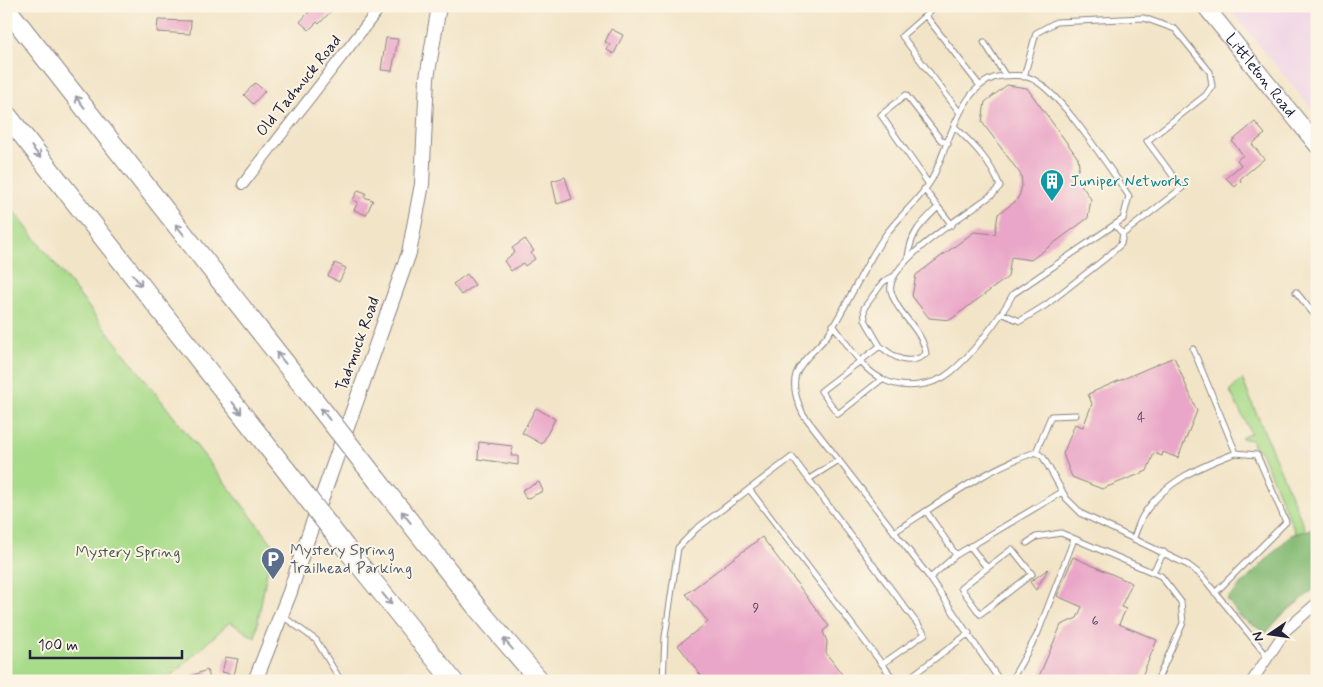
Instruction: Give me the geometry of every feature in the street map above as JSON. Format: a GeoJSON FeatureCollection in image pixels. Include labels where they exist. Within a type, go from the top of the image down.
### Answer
{"type":"FeatureCollection","features":[{"type":"Feature","properties":{"kind":"highway"},"geometry":{"type":"LineString","coordinates":[[6,8],[479,610],[540,681]]}},
{"type":"Feature","properties":{"kind":"highway"},"geometry":{"type":"LineString","coordinates":[[6,114],[453,681]]}},
{"type":"Feature","properties":{"kind":"main road","name":"Littleton Road"},"geometry":{"type":"LineString","coordinates":[[1205,6],[1315,140]]}},
{"type":"Feature","properties":{"kind":"street","name":"Old Tadmuck Road"},"geometry":{"type":"LineString","coordinates":[[242,184],[381,6]]}},
{"type":"Feature","properties":{"kind":"street","name":"Tadmuck Road"},"geometry":{"type":"LineString","coordinates":[[255,681],[281,615],[409,252],[422,184],[427,78],[439,6]]}},
{"type":"Feature","properties":{"kind":"street"},"geometry":{"type":"LineString","coordinates":[[1252,681],[1286,630],[1317,603]]}},
{"type":"Feature","properties":{"kind":"lane"},"geometry":{"type":"LineString","coordinates":[[936,6],[902,36],[960,112]]}},
{"type":"Feature","properties":{"kind":"lane"},"geometry":{"type":"LineString","coordinates":[[926,16],[980,86]]}},
{"type":"Feature","properties":{"kind":"lane"},"geometry":{"type":"LineString","coordinates":[[1003,314],[1020,321],[1046,305],[1121,244],[1123,234],[1182,188],[1147,141],[1206,95],[1212,86],[1210,72],[1175,29],[1144,18],[1056,22],[1036,33],[1024,77]]}},
{"type":"Feature","properties":{"kind":"lane"},"geometry":{"type":"LineString","coordinates":[[984,42],[1005,75]]}},
{"type":"Feature","properties":{"kind":"lane"},"geometry":{"type":"LineString","coordinates":[[833,325],[861,361],[882,379],[898,385],[926,384],[950,373],[1003,314],[1013,294],[1123,219],[1129,196],[1053,93],[1030,78],[1005,75],[990,78],[971,94],[960,112],[948,144],[928,183],[885,235],[865,266],[827,335],[803,361],[796,375],[794,388],[803,414],[930,578],[1000,681]]}},
{"type":"Feature","properties":{"kind":"lane"},"geometry":{"type":"LineString","coordinates":[[928,183],[881,115],[906,96],[940,140],[948,144]]}},
{"type":"Feature","properties":{"kind":"lane"},"geometry":{"type":"LineString","coordinates":[[892,277],[890,290],[924,344],[926,354],[918,360],[908,361],[895,358],[880,346],[865,320],[864,308],[878,288],[892,277],[908,257],[993,194],[1000,186],[994,171],[978,149],[955,127]]}},
{"type":"Feature","properties":{"kind":"lane"},"geometry":{"type":"LineString","coordinates":[[924,189],[952,224]]}},
{"type":"Feature","properties":{"kind":"lane"},"geometry":{"type":"LineString","coordinates":[[908,257],[910,240],[919,226],[938,207]]}},
{"type":"Feature","properties":{"kind":"lane"},"geometry":{"type":"LineString","coordinates":[[1114,225],[1123,234]]}},
{"type":"Feature","properties":{"kind":"lane"},"geometry":{"type":"LineString","coordinates":[[1296,292],[1317,318]]}},
{"type":"Feature","properties":{"kind":"lane"},"geometry":{"type":"LineString","coordinates":[[880,346],[821,391],[838,414],[882,379]]}},
{"type":"Feature","properties":{"kind":"lane"},"geometry":{"type":"LineString","coordinates":[[1193,349],[1236,453]]}},
{"type":"Feature","properties":{"kind":"lane"},"geometry":{"type":"LineString","coordinates":[[1036,452],[1051,416],[1076,416]]}},
{"type":"Feature","properties":{"kind":"lane"},"geometry":{"type":"LineString","coordinates":[[894,532],[926,511],[1020,457],[1036,452]]}},
{"type":"Feature","properties":{"kind":"lane"},"geometry":{"type":"LineString","coordinates":[[1036,452],[1043,457],[1072,507],[1082,514],[1188,565],[1215,593],[1268,656]]}},
{"type":"Feature","properties":{"kind":"lane"},"geometry":{"type":"LineString","coordinates":[[1133,539],[1144,514],[1166,489],[1197,467],[1236,453],[1257,455],[1286,522],[1215,593]]}},
{"type":"Feature","properties":{"kind":"lane"},"geometry":{"type":"LineString","coordinates":[[663,681],[665,637],[678,548],[696,529],[792,457],[925,634],[882,664]]}},
{"type":"Feature","properties":{"kind":"lane"},"geometry":{"type":"LineString","coordinates":[[809,479],[839,460]]}},
{"type":"Feature","properties":{"kind":"lane"},"geometry":{"type":"LineString","coordinates":[[749,489],[895,681]]}},
{"type":"Feature","properties":{"kind":"lane"},"geometry":{"type":"LineString","coordinates":[[930,578],[956,555],[1062,492]]}},
{"type":"Feature","properties":{"kind":"lane"},"geometry":{"type":"LineString","coordinates":[[926,511],[956,555]]}},
{"type":"Feature","properties":{"kind":"lane"},"geometry":{"type":"LineString","coordinates":[[1026,543],[1036,537],[1061,533],[1161,576],[1181,602],[1183,623],[1156,681]]}},
{"type":"Feature","properties":{"kind":"lane"},"geometry":{"type":"LineString","coordinates":[[1011,681],[1036,635],[1074,539]]}},
{"type":"Feature","properties":{"kind":"lane"},"geometry":{"type":"LineString","coordinates":[[970,546],[986,568]]}},
{"type":"Feature","properties":{"kind":"lane"},"geometry":{"type":"LineString","coordinates":[[1012,549],[1032,574],[980,614],[961,588],[986,568],[1012,549]]}},
{"type":"Feature","properties":{"kind":"lane"},"geometry":{"type":"LineString","coordinates":[[1153,572],[1164,552]]}},
{"type":"Feature","properties":{"kind":"lane"},"geometry":{"type":"LineString","coordinates":[[281,615],[316,640],[341,681]]}},
{"type":"Feature","properties":{"kind":"lane"},"geometry":{"type":"LineString","coordinates":[[905,681],[969,633]]}},
{"type":"Feature","properties":{"kind":"shaded area"},"geometry":{"type":"Polygon","coordinates":[[[1227,6],[1317,6],[1317,115],[1314,112],[1227,6]]]}},
{"type":"Feature","properties":{"kind":"green space","name":"Mystery Spring"},"geometry":{"type":"Polygon","coordinates":[[[6,201],[272,543],[255,638],[230,622],[165,681],[6,681],[6,201]]]}},
{"type":"Feature","properties":{"kind":"green space"},"geometry":{"type":"Polygon","coordinates":[[[1242,379],[1306,531],[1296,534],[1261,452],[1253,446],[1252,440],[1241,438],[1251,433],[1230,391],[1242,379]]]}},
{"type":"Feature","properties":{"kind":"green space"},"geometry":{"type":"Polygon","coordinates":[[[1315,528],[1317,587],[1281,616],[1266,633],[1240,617],[1227,599],[1291,535],[1315,528]]]}},
{"type":"Feature","properties":{"kind":"building"},"geometry":{"type":"Polygon","coordinates":[[[314,6],[325,6],[331,11],[319,24],[317,22],[309,30],[300,22],[314,6]]]}},
{"type":"Feature","properties":{"kind":"building"},"geometry":{"type":"Polygon","coordinates":[[[158,20],[191,21],[190,34],[157,32],[158,20]]]}},
{"type":"Feature","properties":{"kind":"building"},"geometry":{"type":"Polygon","coordinates":[[[611,29],[623,35],[614,54],[607,50],[610,44],[605,42],[611,29]]]}},
{"type":"Feature","properties":{"kind":"building"},"geometry":{"type":"Polygon","coordinates":[[[386,38],[398,39],[392,71],[381,70],[386,38]]]}},
{"type":"Feature","properties":{"kind":"building"},"geometry":{"type":"Polygon","coordinates":[[[255,83],[265,91],[253,104],[244,95],[255,83]]]}},
{"type":"Feature","properties":{"kind":"building","name":"Juniper Networks"},"geometry":{"type":"Polygon","coordinates":[[[1007,85],[1027,88],[1078,158],[1079,167],[1075,176],[1091,199],[1088,218],[1031,260],[1011,257],[1008,277],[950,320],[929,318],[912,296],[916,275],[974,232],[995,234],[998,214],[1016,201],[1020,194],[1022,185],[1021,175],[982,122],[985,102],[1007,85]]]}},
{"type":"Feature","properties":{"kind":"building"},"geometry":{"type":"Polygon","coordinates":[[[1255,122],[1265,134],[1252,144],[1264,159],[1240,179],[1241,181],[1235,187],[1226,178],[1241,165],[1237,160],[1243,155],[1232,141],[1255,122]]]}},
{"type":"Feature","properties":{"kind":"building"},"geometry":{"type":"Polygon","coordinates":[[[565,177],[572,199],[557,204],[552,181],[565,177]]]}},
{"type":"Feature","properties":{"kind":"building"},"geometry":{"type":"Polygon","coordinates":[[[358,190],[366,193],[364,197],[373,200],[366,215],[354,210],[358,202],[353,200],[358,190]]]}},
{"type":"Feature","properties":{"kind":"building"},"geometry":{"type":"Polygon","coordinates":[[[525,239],[534,251],[531,253],[535,259],[525,266],[523,263],[511,271],[504,261],[515,252],[512,248],[525,239]]]}},
{"type":"Feature","properties":{"kind":"building"},"geometry":{"type":"Polygon","coordinates":[[[335,263],[346,268],[339,282],[328,276],[335,263]]]}},
{"type":"Feature","properties":{"kind":"building"},"geometry":{"type":"Polygon","coordinates":[[[467,274],[475,285],[461,295],[453,284],[467,274]]]}},
{"type":"Feature","properties":{"kind":"building"},"geometry":{"type":"Polygon","coordinates":[[[1174,357],[1197,411],[1178,458],[1163,452],[1162,456],[1154,453],[1147,471],[1102,489],[1072,477],[1063,454],[1075,424],[1083,427],[1092,404],[1088,394],[1174,357]]]}},
{"type":"Feature","properties":{"kind":"building"},"geometry":{"type":"Polygon","coordinates":[[[536,408],[555,419],[542,444],[522,433],[536,408]]]}},
{"type":"Feature","properties":{"kind":"building"},"geometry":{"type":"Polygon","coordinates":[[[479,442],[512,446],[511,456],[518,456],[518,465],[478,459],[479,442]]]}},
{"type":"Feature","properties":{"kind":"building"},"geometry":{"type":"Polygon","coordinates":[[[539,482],[543,491],[526,499],[522,490],[539,482]]]}},
{"type":"Feature","properties":{"kind":"building"},"geometry":{"type":"Polygon","coordinates":[[[762,537],[829,626],[823,631],[827,642],[826,653],[847,681],[705,681],[678,645],[708,622],[686,594],[762,537]]]}},
{"type":"Feature","properties":{"kind":"building"},"geometry":{"type":"Polygon","coordinates":[[[1073,557],[1132,583],[1121,607],[1126,609],[1119,624],[1157,640],[1140,681],[1037,681],[1061,625],[1077,618],[1082,607],[1057,596],[1073,557]]]}},
{"type":"Feature","properties":{"kind":"building"},"geometry":{"type":"Polygon","coordinates":[[[1048,569],[1036,590],[1030,582],[1048,569]]]}},
{"type":"Feature","properties":{"kind":"building"},"geometry":{"type":"Polygon","coordinates":[[[226,657],[238,659],[234,675],[222,672],[226,657]]]}},
{"type":"Feature","properties":{"kind":"building"},"geometry":{"type":"Polygon","coordinates":[[[207,670],[211,681],[180,681],[180,680],[207,670]]]}},
{"type":"Feature","properties":{"kind":"place","name":"Juniper Networks"},"geometry":{"type":"Point","coordinates":[1052,202]}},
{"type":"Feature","properties":{"kind":"place","name":"Mystery Spring Trailhead Parking"},"geometry":{"type":"Point","coordinates":[273,580]}}]}
